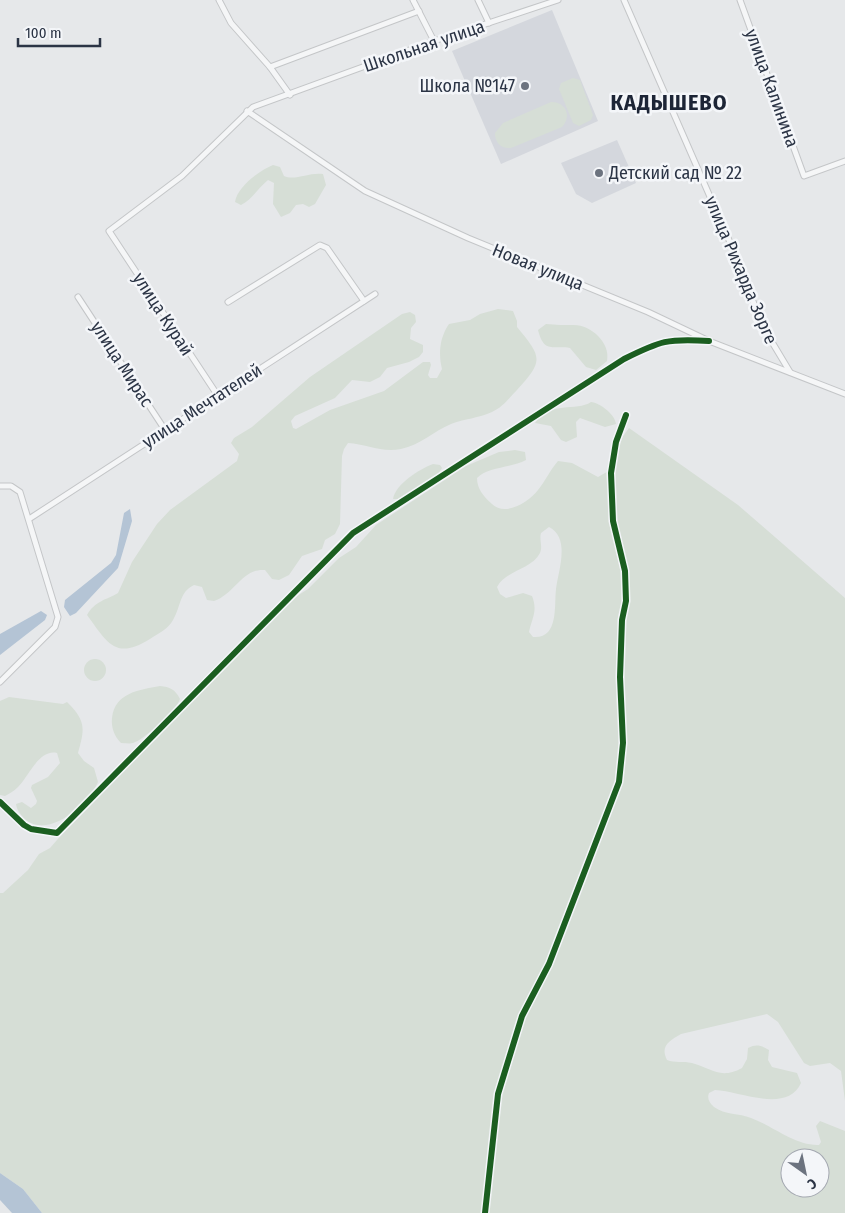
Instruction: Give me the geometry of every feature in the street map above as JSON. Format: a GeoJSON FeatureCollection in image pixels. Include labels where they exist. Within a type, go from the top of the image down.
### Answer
{"type":"FeatureCollection","features":[{"type":"Feature","properties":{"kind":"street"},"geometry":{"type":"LineString","coordinates":[[219,0],[231,23],[270,67],[290,95]]}},
{"type":"Feature","properties":{"kind":"street"},"geometry":{"type":"LineString","coordinates":[[413,0],[434,41]]}},
{"type":"Feature","properties":{"kind":"street"},"geometry":{"type":"LineString","coordinates":[[478,0],[489,23]]}},
{"type":"Feature","properties":{"kind":"street","name":"Школьная улица"},"geometry":{"type":"LineString","coordinates":[[247,111],[260,104],[290,95],[434,41],[558,0]]}},
{"type":"Feature","properties":{"kind":"street","name":"улица Рихарда Зорге"},"geometry":{"type":"LineString","coordinates":[[624,0],[732,247],[763,327],[791,373]]}},
{"type":"Feature","properties":{"kind":"street","name":"улица Калинина"},"geometry":{"type":"LineString","coordinates":[[740,0],[804,176],[845,161]]}},
{"type":"Feature","properties":{"kind":"street"},"geometry":{"type":"LineString","coordinates":[[270,67],[419,11]]}},
{"type":"Feature","properties":{"kind":"street","name":"Новая улица"},"geometry":{"type":"LineString","coordinates":[[247,111],[365,191],[468,238],[648,312],[709,341],[845,394]]}},
{"type":"Feature","properties":{"kind":"street","name":"улица Курай"},"geometry":{"type":"LineString","coordinates":[[218,396],[109,231],[182,176],[247,111]]}},
{"type":"Feature","properties":{"kind":"street"},"geometry":{"type":"LineString","coordinates":[[228,302],[320,245],[327,248],[364,301]]}},
{"type":"Feature","properties":{"kind":"street","name":"улица Мечтателей"},"geometry":{"type":"LineString","coordinates":[[30,519],[376,294]]}},
{"type":"Feature","properties":{"kind":"street","name":"улица Мирас"},"geometry":{"type":"LineString","coordinates":[[78,297],[165,430]]}},
{"type":"Feature","properties":{"kind":"street"},"geometry":{"type":"LineString","coordinates":[[0,802],[24,825],[31,829],[57,833],[353,533],[624,359],[661,341],[684,339],[709,341]]}},
{"type":"Feature","properties":{"kind":"street"},"geometry":{"type":"LineString","coordinates":[[485,1213],[498,1094],[522,1016],[549,964],[619,782],[622,743],[620,677],[622,630],[626,601],[625,571],[613,521],[611,473],[616,442],[626,415]]}},
{"type":"Feature","properties":{"kind":"street"},"geometry":{"type":"LineString","coordinates":[[0,486],[17,488],[30,519],[58,621],[0,682]]}},
{"type":"Feature","properties":{"kind":"shaded area","name":"Школа №147"},"geometry":{"type":"Polygon","coordinates":[[[552,10],[598,121],[501,164],[452,51],[552,10]]]}},
{"type":"Feature","properties":{"kind":"shaded area"},"geometry":{"type":"Polygon","coordinates":[[[573,78],[580,80],[593,115],[591,120],[579,126],[573,123],[559,89],[561,83],[573,78]]]}},
{"type":"Feature","properties":{"kind":"shaded area"},"geometry":{"type":"Polygon","coordinates":[[[551,102],[560,104],[566,110],[567,118],[562,127],[511,148],[504,147],[497,142],[495,133],[503,123],[551,102]]]}},
{"type":"Feature","properties":{"kind":"shaded area","name":"Детский сад № 22"},"geometry":{"type":"Polygon","coordinates":[[[617,140],[636,183],[592,203],[576,194],[561,163],[617,140]]]}},
{"type":"Feature","properties":{"kind":"shaded area"},"geometry":{"type":"Polygon","coordinates":[[[273,165],[280,167],[284,176],[288,177],[323,174],[326,185],[315,204],[309,207],[303,204],[296,205],[290,213],[281,217],[273,204],[274,183],[268,180],[245,203],[241,205],[235,202],[244,185],[273,165]]]}},
{"type":"Feature","properties":{"kind":"shaded area"},"geometry":{"type":"Polygon","coordinates":[[[498,309],[513,311],[517,327],[531,345],[536,359],[532,372],[526,380],[499,408],[487,414],[451,424],[401,449],[387,450],[348,443],[342,456],[340,524],[335,534],[325,540],[322,549],[302,556],[289,575],[279,580],[272,579],[265,570],[257,570],[244,577],[228,593],[214,601],[207,600],[202,587],[194,585],[183,596],[176,615],[169,626],[138,645],[120,648],[106,640],[100,633],[87,615],[90,610],[118,593],[132,562],[157,524],[170,510],[237,461],[239,454],[231,443],[234,438],[252,427],[310,377],[402,314],[410,312],[415,315],[416,322],[411,328],[410,339],[423,345],[423,352],[419,357],[387,368],[380,377],[370,382],[352,380],[335,398],[295,416],[291,421],[293,428],[296,429],[330,410],[384,391],[423,362],[430,362],[428,375],[430,378],[437,378],[442,369],[440,351],[442,340],[449,324],[470,320],[480,314],[498,309]]]}},
{"type":"Feature","properties":{"kind":"shaded area"},"geometry":{"type":"Polygon","coordinates":[[[546,324],[574,325],[587,328],[603,342],[606,348],[607,361],[596,370],[586,367],[570,348],[546,345],[540,338],[538,330],[546,324]]]}},
{"type":"Feature","properties":{"kind":"shaded area"},"geometry":{"type":"Polygon","coordinates":[[[591,402],[599,404],[613,416],[616,424],[605,427],[580,418],[576,422],[577,437],[566,442],[561,440],[551,426],[535,423],[548,411],[585,405],[591,402]]]}},
{"type":"Feature","properties":{"kind":"shaded area"},"geometry":{"type":"Polygon","coordinates":[[[629,428],[738,505],[845,598],[845,1101],[841,1071],[830,1063],[810,1066],[804,1063],[778,1022],[767,1014],[681,1034],[667,1044],[665,1055],[667,1060],[692,1063],[716,1072],[728,1073],[742,1068],[747,1059],[748,1048],[758,1046],[769,1050],[768,1060],[772,1067],[797,1073],[801,1083],[794,1092],[785,1097],[774,1099],[762,1098],[715,1090],[709,1093],[708,1097],[712,1105],[718,1110],[759,1121],[801,1142],[819,1145],[821,1142],[816,1126],[820,1121],[845,1131],[845,1213],[42,1213],[23,1189],[0,1173],[0,893],[3,893],[28,870],[39,854],[50,848],[92,800],[297,596],[308,589],[339,558],[356,547],[376,525],[466,466],[499,452],[515,450],[525,452],[526,460],[481,474],[477,478],[478,486],[486,499],[497,508],[503,509],[523,503],[534,495],[558,461],[572,463],[598,477],[612,469],[617,460],[621,439],[629,428]],[[549,527],[541,533],[541,550],[536,559],[506,577],[497,587],[500,594],[506,598],[523,593],[532,596],[534,614],[529,632],[533,637],[547,633],[554,620],[556,589],[562,555],[560,539],[556,532],[549,527]]]}},
{"type":"Feature","properties":{"kind":"shaded area"},"geometry":{"type":"Polygon","coordinates":[[[433,464],[440,465],[442,468],[436,477],[400,499],[393,499],[398,488],[403,483],[415,473],[433,464]]]}},
{"type":"Feature","properties":{"kind":"shaded area"},"geometry":{"type":"Polygon","coordinates":[[[91,659],[99,659],[106,666],[106,674],[99,681],[91,681],[84,674],[84,666],[91,659]]]}},
{"type":"Feature","properties":{"kind":"shaded area"},"geometry":{"type":"Polygon","coordinates":[[[160,686],[169,688],[176,693],[180,699],[178,704],[167,717],[138,741],[121,743],[112,725],[114,710],[118,703],[136,691],[160,686]]]}},
{"type":"Feature","properties":{"kind":"shaded area"},"geometry":{"type":"Polygon","coordinates":[[[9,697],[63,704],[67,702],[81,720],[83,731],[78,753],[84,761],[94,768],[98,782],[78,808],[57,822],[36,825],[22,816],[16,804],[22,802],[31,808],[36,804],[37,801],[31,788],[32,785],[48,777],[60,763],[57,753],[45,755],[35,764],[16,788],[5,796],[0,795],[0,701],[9,697]]]}},
{"type":"Feature","properties":{"kind":"water"},"geometry":{"type":"Polygon","coordinates":[[[130,509],[132,521],[118,568],[76,613],[70,616],[64,607],[65,600],[111,563],[116,555],[124,513],[130,509]]]}},
{"type":"Feature","properties":{"kind":"water"},"geometry":{"type":"Polygon","coordinates":[[[41,611],[47,615],[45,620],[0,655],[0,634],[41,611]]]}},
{"type":"Feature","properties":{"kind":"water"},"geometry":{"type":"Polygon","coordinates":[[[0,1173],[23,1189],[42,1213],[12,1213],[0,1200],[0,1173]]]}},
{"type":"Feature","properties":{"kind":"cycle path"},"geometry":{"type":"LineString","coordinates":[[0,802],[24,825],[31,829],[57,833],[353,533],[624,359],[665,342],[683,340],[709,341]]}},
{"type":"Feature","properties":{"kind":"cycle path"},"geometry":{"type":"LineString","coordinates":[[485,1213],[498,1094],[522,1016],[549,964],[619,782],[623,743],[620,677],[622,620],[626,601],[625,571],[613,521],[611,473],[616,442],[626,415]]}},
{"type":"Feature","properties":{"kind":"place","name":"Школа №147"},"geometry":{"type":"Point","coordinates":[525,86]}},
{"type":"Feature","properties":{"kind":"place","name":"Детский сад № 22"},"geometry":{"type":"Point","coordinates":[599,173]}},
{"type":"Feature","properties":{"kind":"district","name":"КАДЫШЕВО"},"geometry":{"type":"Point","coordinates":[669,102]}}]}
